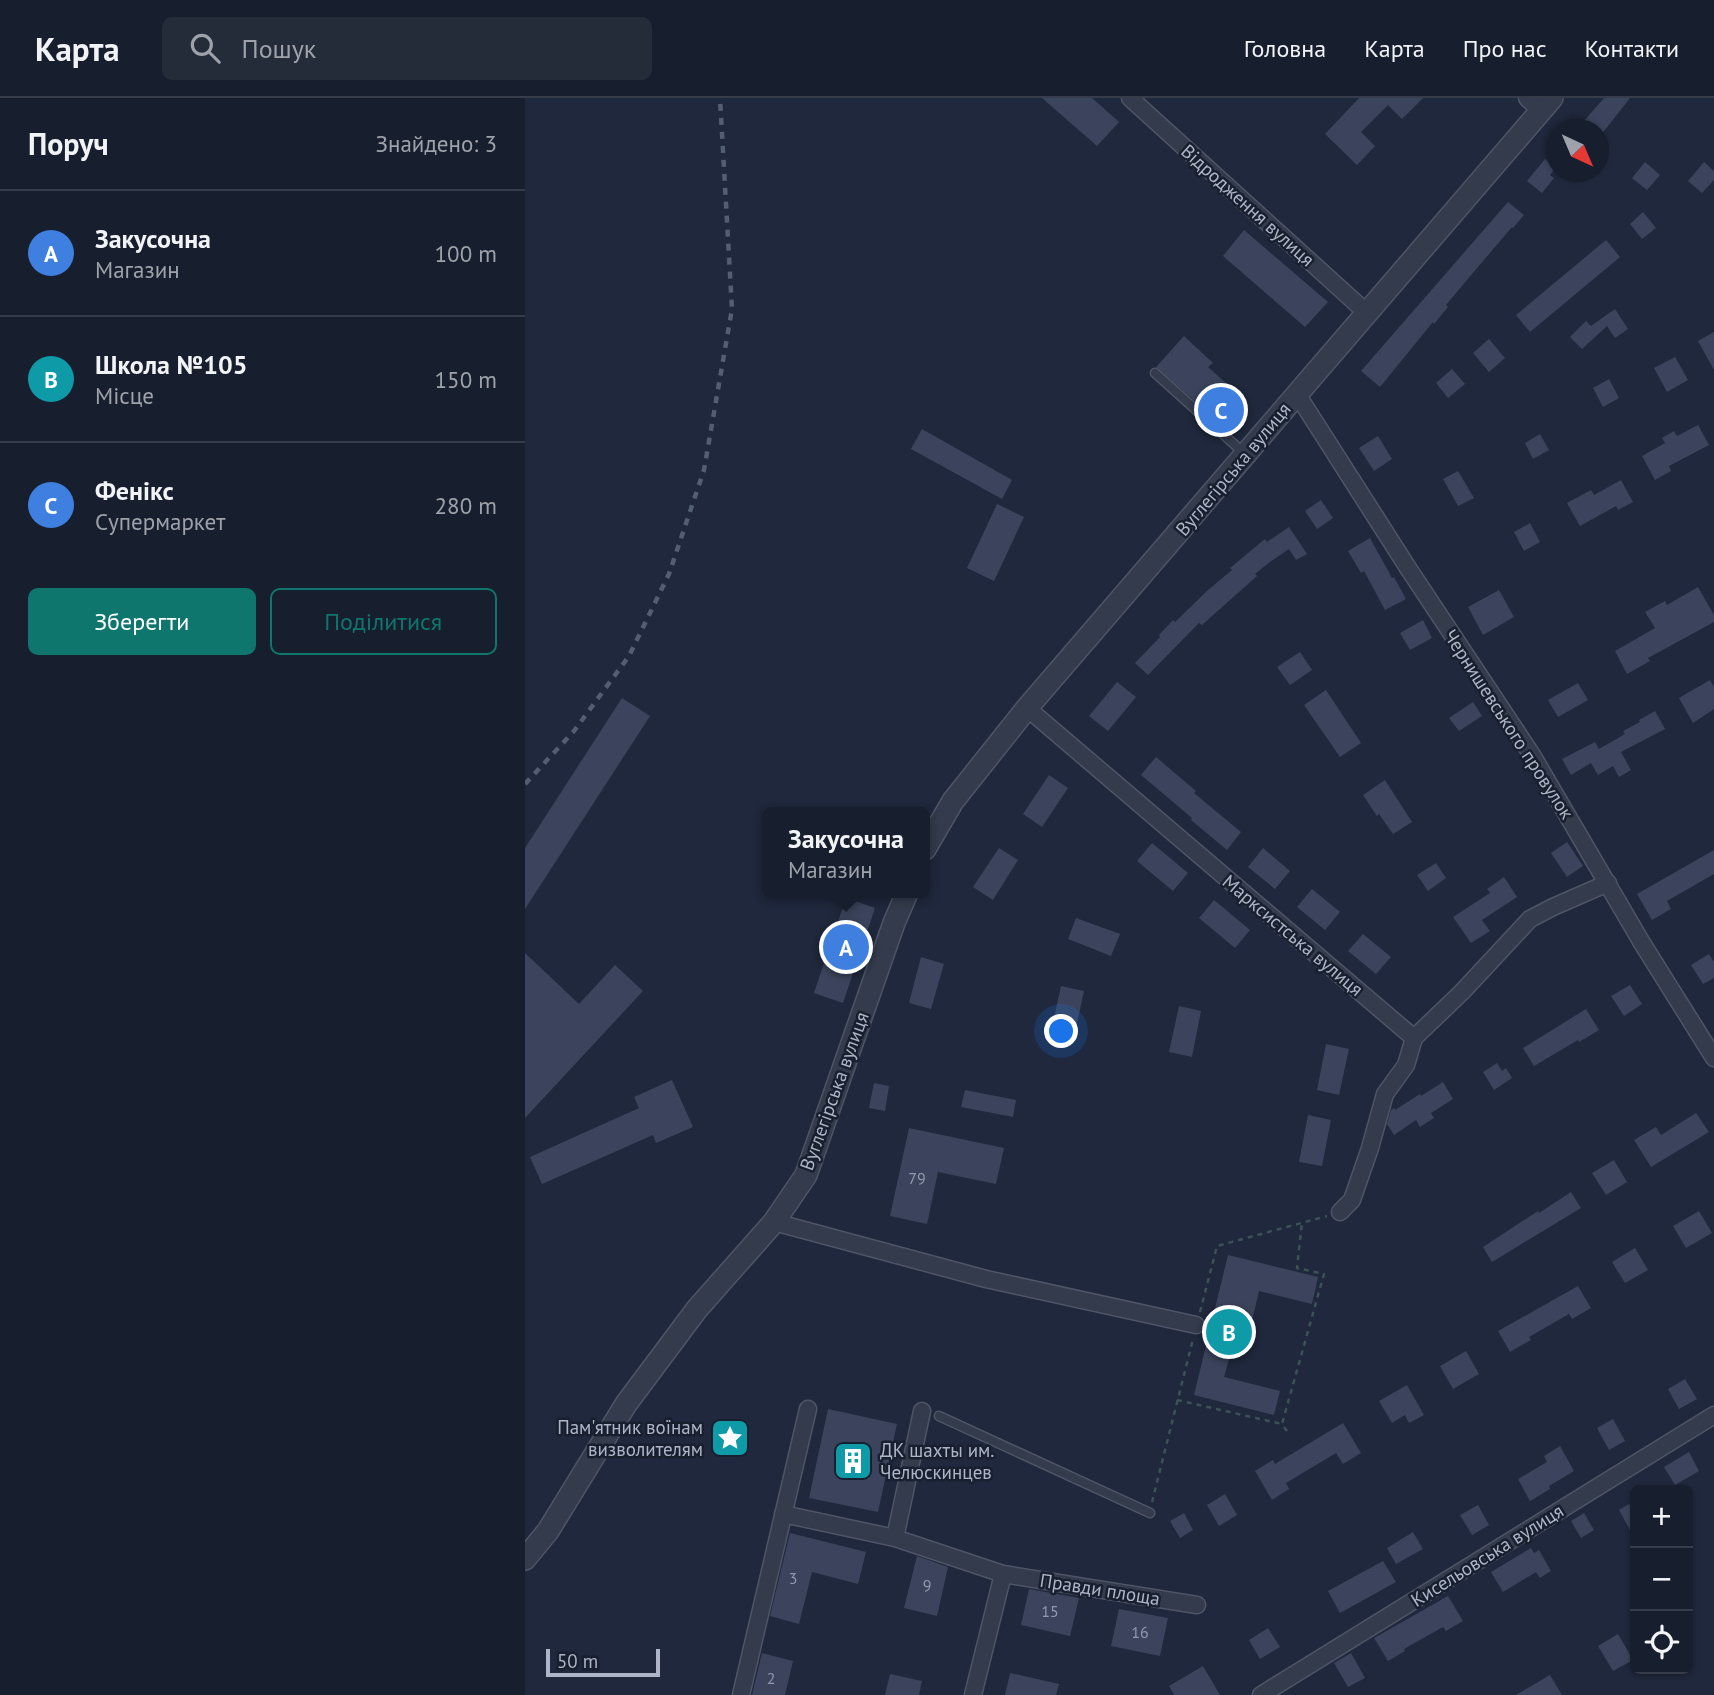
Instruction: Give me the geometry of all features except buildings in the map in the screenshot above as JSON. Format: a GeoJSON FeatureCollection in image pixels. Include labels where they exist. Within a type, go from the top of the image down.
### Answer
{"type":"FeatureCollection","features":[{"type":"Feature","properties":{"kind":"street","name":"Відродження вулиця"},"geometry":{"type":"LineString","coordinates":[[1130,98],[1367,313]]}},
{"type":"Feature","properties":{"kind":"street","name":"Вуглегірська вулиця"},"geometry":{"type":"LineString","coordinates":[[930,840],[953,800],[1027,708],[1367,313],[1540,102]]}},
{"type":"Feature","properties":{"kind":"street","name":"Чернишевського провулок"},"geometry":{"type":"LineString","coordinates":[[1297,394],[1532,755],[1642,943],[1714,1058]]}},
{"type":"Feature","properties":{"kind":"street","name":"Марксистська вулиця"},"geometry":{"type":"LineString","coordinates":[[1027,708],[1414,1038]]}},
{"type":"Feature","properties":{"kind":"street"},"geometry":{"type":"LineString","coordinates":[[1340,1212],[1352,1200],[1385,1094],[1406,1065],[1414,1038],[1462,992],[1530,919],[1608,883]]}},
{"type":"Feature","properties":{"kind":"street","name":"Вуглегірська вулиця"},"geometry":{"type":"LineString","coordinates":[[525,1559],[548,1531],[626,1404],[697,1309],[773,1222],[806,1175],[905,898]]}},
{"type":"Feature","properties":{"kind":"street"},"geometry":{"type":"LineString","coordinates":[[773,1222],[986,1279],[1196,1325]]}},
{"type":"Feature","properties":{"kind":"street"},"geometry":{"type":"LineString","coordinates":[[741,1695],[808,1409]]}},
{"type":"Feature","properties":{"kind":"street"},"geometry":{"type":"LineString","coordinates":[[895,1538],[922,1411]]}},
{"type":"Feature","properties":{"kind":"street","name":"Кисельовська вулиця"},"geometry":{"type":"LineString","coordinates":[[1261,1695],[1714,1415]]}},
{"type":"Feature","properties":{"kind":"street","name":"Правди площа"},"geometry":{"type":"LineString","coordinates":[[783,1514],[895,1538],[1003,1574],[1197,1605]]}},
{"type":"Feature","properties":{"kind":"street"},"geometry":{"type":"LineString","coordinates":[[973,1695],[1003,1574]]}},
{"type":"Feature","properties":{"kind":"lane"},"geometry":{"type":"LineString","coordinates":[[1155,373],[1245,454]]}},
{"type":"Feature","properties":{"kind":"lane"},"geometry":{"type":"LineString","coordinates":[[939,1416],[1150,1513]]}},
{"type":"Feature","properties":{"kind":"path"},"geometry":{"type":"LineString","coordinates":[[1150,1513],[1217,1246],[1340,1212]]}},
{"type":"Feature","properties":{"kind":"path"},"geometry":{"type":"LineString","coordinates":[[1287,1431],[1283,1424],[1324,1275],[1297,1268],[1302,1222]]}},
{"type":"Feature","properties":{"kind":"path"},"geometry":{"type":"LineString","coordinates":[[1177,1400],[1283,1424]]}},
{"type":"Feature","properties":{"kind":"railway"},"geometry":{"type":"LineString","coordinates":[[525,784],[574,731],[629,656],[669,574],[704,470],[732,309],[720,98]]}},
{"type":"Feature","properties":{"kind":"place","name":"Фенікс"},"geometry":{"type":"Point","coordinates":[1221,410]}},
{"type":"Feature","properties":{"kind":"place","name":"Закусочна"},"geometry":{"type":"Point","coordinates":[846,947]}},
{"type":"Feature","properties":{"kind":"place","name":"Школа №105"},"geometry":{"type":"Point","coordinates":[1229,1332]}},
{"type":"Feature","properties":{"kind":"place","name":"Пам'ятник воїнам визволителям"},"geometry":{"type":"Point","coordinates":[730,1438]}},
{"type":"Feature","properties":{"kind":"place","name":"ДК шахты им. Челюскинцев"},"geometry":{"type":"Point","coordinates":[853,1461]}}]}
